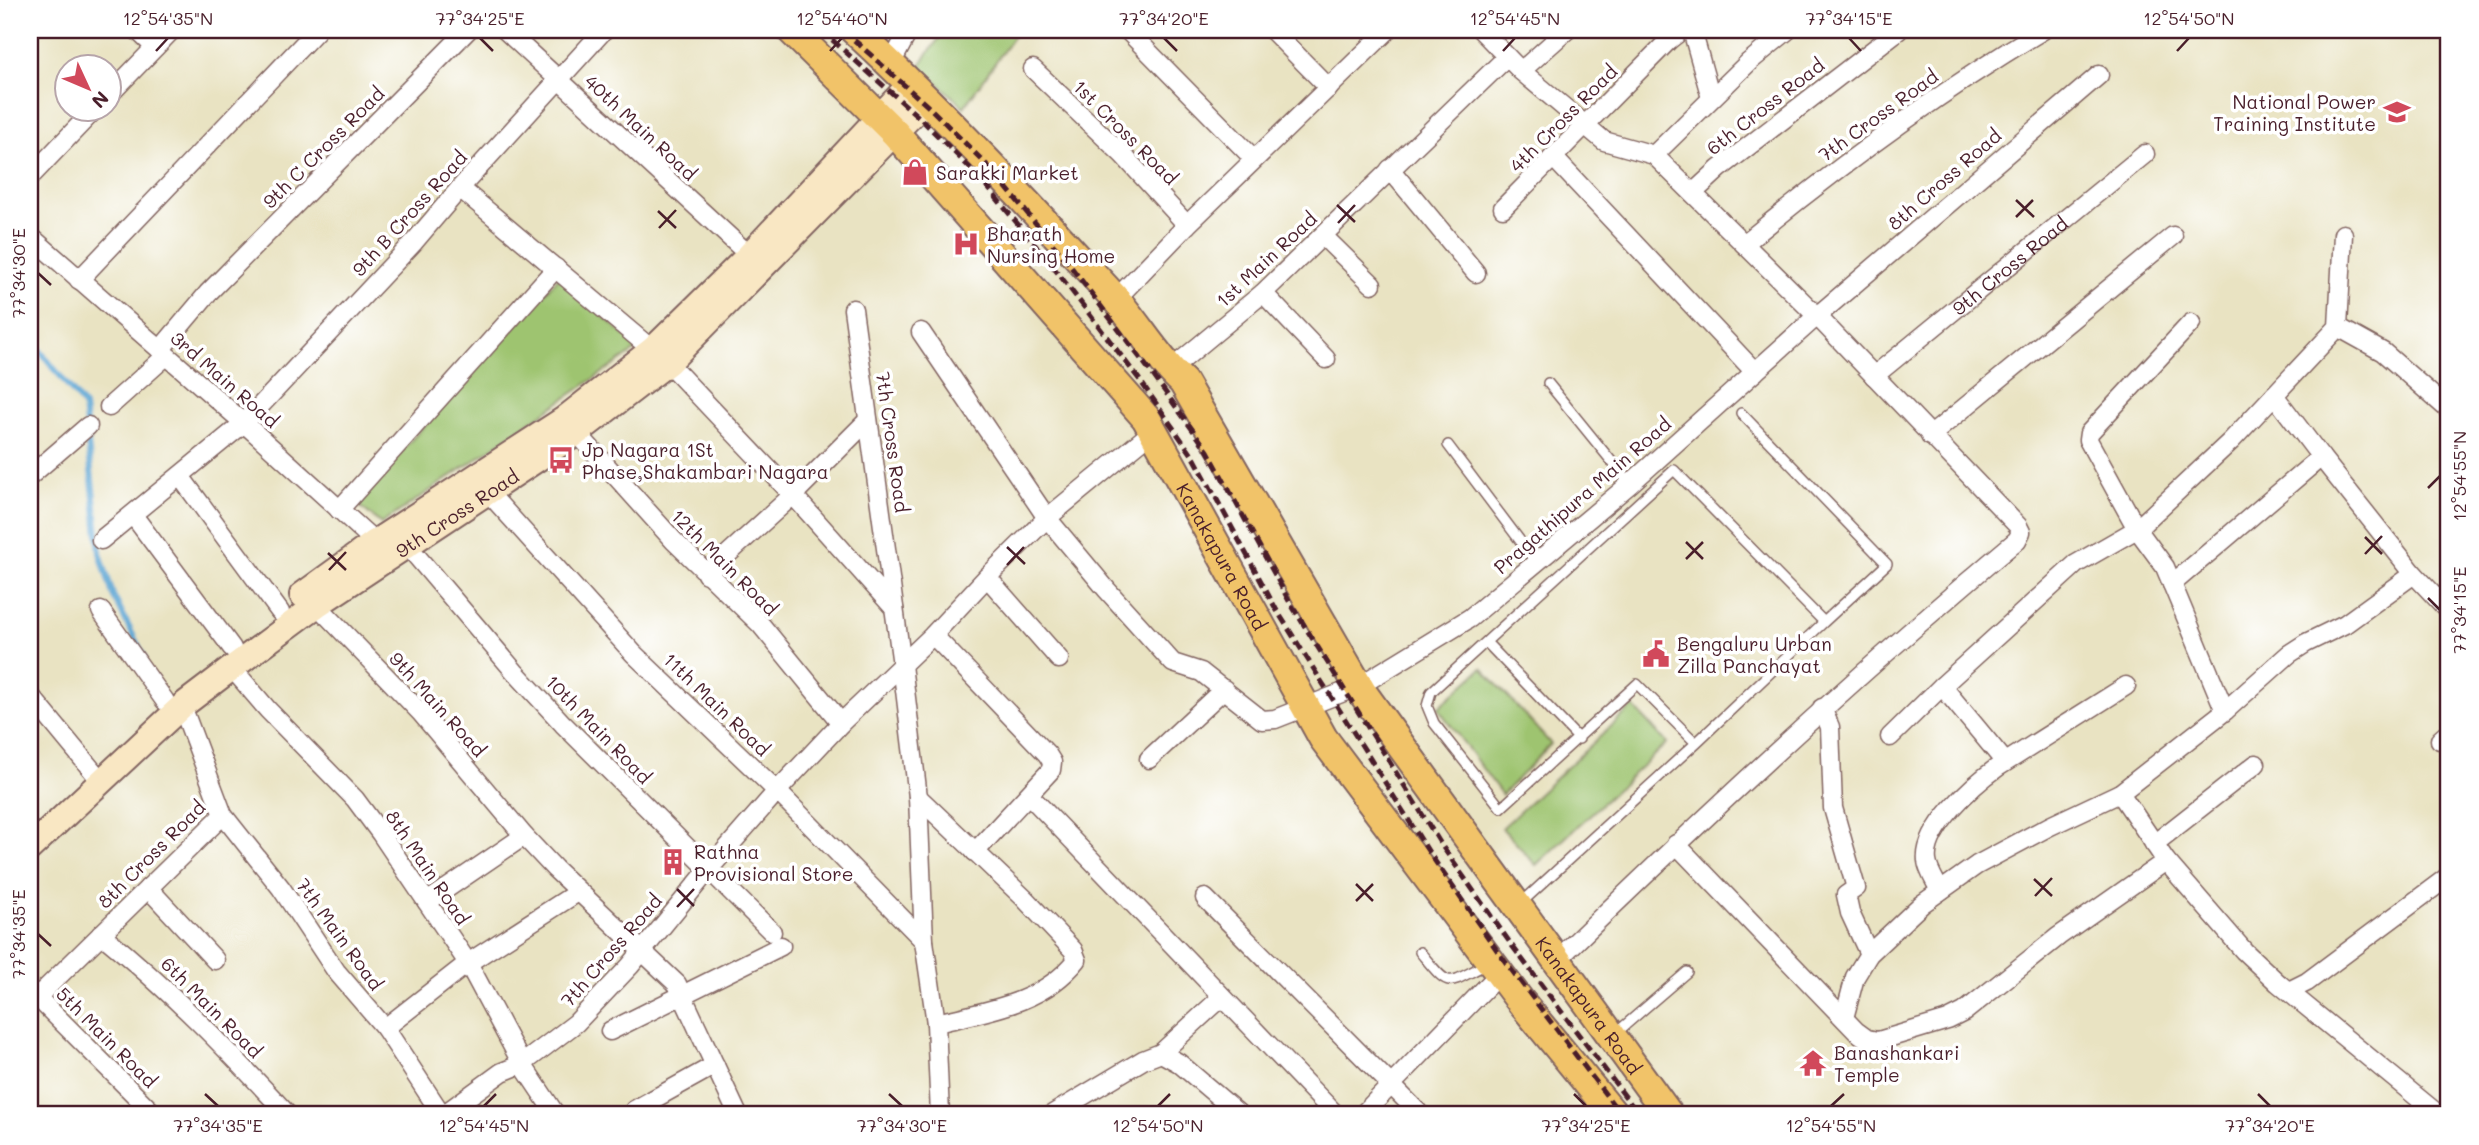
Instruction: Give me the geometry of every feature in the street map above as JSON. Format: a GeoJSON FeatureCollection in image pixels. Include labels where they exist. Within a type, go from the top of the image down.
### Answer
{"type":"FeatureCollection","features":[{"type":"Feature","properties":{"kind":"main road","name":"Kanakapura Road"},"geometry":{"type":"LineString","coordinates":[[790,30],[887,125],[1146,418],[1323,738],[1521,1002],[1614,1115]]}},
{"type":"Feature","properties":{"kind":"main road","name":"Kanakapura Road"},"geometry":{"type":"LineString","coordinates":[[874,42],[1116,299],[1183,383],[1359,686],[1669,1115]]}},
{"type":"Feature","properties":{"kind":"main road","name":"9th Cross Road"},"geometry":{"type":"LineString","coordinates":[[30,827],[232,658],[279,612],[487,491],[577,433],[660,356],[920,91]]}},
{"type":"Feature","properties":{"kind":"main road","name":"9th Cross Road"},"geometry":{"type":"LineString","coordinates":[[232,658],[317,605],[564,419],[660,356],[749,255],[887,125]]}},
{"type":"Feature","properties":{"kind":"main road","name":"9th Cross Road"},"geometry":{"type":"LineString","coordinates":[[30,848],[95,775]]}},
{"type":"Feature","properties":{"kind":"street"},"geometry":{"type":"LineString","coordinates":[[137,30],[155,47]]}},
{"type":"Feature","properties":{"kind":"street"},"geometry":{"type":"LineString","coordinates":[[122,81],[172,30]]}},
{"type":"Feature","properties":{"kind":"street"},"geometry":{"type":"LineString","coordinates":[[79,280],[317,30]]}},
{"type":"Feature","properties":{"kind":"street","name":"9th C Cross Road"},"geometry":{"type":"LineString","coordinates":[[109,407],[163,353],[208,293],[468,30]]}},
{"type":"Feature","properties":{"kind":"street","name":"40th Main Road"},"geometry":{"type":"LineString","coordinates":[[505,30],[749,255]]}},
{"type":"Feature","properties":{"kind":"street","name":"9th B Cross Road"},"geometry":{"type":"LineString","coordinates":[[101,540],[244,423],[414,242],[604,30]]}},
{"type":"Feature","properties":{"kind":"street"},"geometry":{"type":"LineString","coordinates":[[874,42],[909,30]]}},
{"type":"Feature","properties":{"kind":"street"},"geometry":{"type":"LineString","coordinates":[[1127,30],[1254,159]]}},
{"type":"Feature","properties":{"kind":"street"},"geometry":{"type":"LineString","coordinates":[[1272,30],[1329,88]]}},
{"type":"Feature","properties":{"kind":"street"},"geometry":{"type":"LineString","coordinates":[[1116,299],[1187,225],[1388,30]]}},
{"type":"Feature","properties":{"kind":"street"},"geometry":{"type":"LineString","coordinates":[[1480,30],[1521,71],[1604,141],[1654,155],[1817,316],[2021,532],[2017,540],[1908,631],[1822,708],[1556,961]]}},
{"type":"Feature","properties":{"kind":"street"},"geometry":{"type":"LineString","coordinates":[[1521,71],[1567,30]]}},
{"type":"Feature","properties":{"kind":"street","name":"4th Cross Road"},"geometry":{"type":"LineString","coordinates":[[1503,208],[1682,30]]}},
{"type":"Feature","properties":{"kind":"street"},"geometry":{"type":"LineString","coordinates":[[1692,30],[1711,98]]}},
{"type":"Feature","properties":{"kind":"street"},"geometry":{"type":"LineString","coordinates":[[1654,155],[1749,62],[1788,30]]}},
{"type":"Feature","properties":{"kind":"street","name":"6th Cross Road"},"geometry":{"type":"LineString","coordinates":[[1693,192],[1899,30]]}},
{"type":"Feature","properties":{"kind":"street","name":"7th Cross Road"},"geometry":{"type":"LineString","coordinates":[[1744,244],[1875,141],[1987,63],[2043,30]]}},
{"type":"Feature","properties":{"kind":"street","name":"1st Main Road"},"geometry":{"type":"LineString","coordinates":[[1170,370],[1263,293],[1507,57]]}},
{"type":"Feature","properties":{"kind":"street","name":"1st Cross Road"},"geometry":{"type":"LineString","coordinates":[[1033,69],[1123,155],[1187,225]]}},
{"type":"Feature","properties":{"kind":"street","name":"8th Cross Road"},"geometry":{"type":"LineString","coordinates":[[1817,316],[2099,75]]}},
{"type":"Feature","properties":{"kind":"street"},"geometry":{"type":"LineString","coordinates":[[30,177],[83,122]]}},
{"type":"Feature","properties":{"kind":"street","name":"9th Cross Road"},"geometry":{"type":"LineString","coordinates":[[1874,376],[2145,154]]}},
{"type":"Feature","properties":{"kind":"street"},"geometry":{"type":"LineString","coordinates":[[1553,158],[1755,372]]}},
{"type":"Feature","properties":{"kind":"street"},"geometry":{"type":"LineString","coordinates":[[1390,169],[1476,273]]}},
{"type":"Feature","properties":{"kind":"street"},"geometry":{"type":"LineString","coordinates":[[460,188],[660,356],[793,495],[895,609]]}},
{"type":"Feature","properties":{"kind":"street"},"geometry":{"type":"LineString","coordinates":[[1890,737],[2076,564],[2137,529],[2231,441],[2338,327],[2343,234]]}},
{"type":"Feature","properties":{"kind":"street","name":"3rd Main Road"},"geometry":{"type":"LineString","coordinates":[[30,236],[339,510],[391,547]]}},
{"type":"Feature","properties":{"kind":"street"},"geometry":{"type":"LineString","coordinates":[[1323,236],[1372,285]]}},
{"type":"Feature","properties":{"kind":"street"},"geometry":{"type":"LineString","coordinates":[[1930,436],[2173,236]]}},
{"type":"Feature","properties":{"kind":"street"},"geometry":{"type":"LineString","coordinates":[[339,510],[556,268]]}},
{"type":"Feature","properties":{"kind":"street"},"geometry":{"type":"LineString","coordinates":[[1263,293],[1326,359]]}},
{"type":"Feature","properties":{"kind":"street","name":"7th Cross Road"},"geometry":{"type":"LineString","coordinates":[[853,309],[918,797],[924,941],[936,1023],[940,1115]]}},
{"type":"Feature","properties":{"kind":"street","name":"Pragathipura Main Road"},"geometry":{"type":"LineString","coordinates":[[1224,689],[1262,720],[1275,719],[1359,686],[1469,618],[1630,484],[1817,316]]}},
{"type":"Feature","properties":{"kind":"street"},"geometry":{"type":"LineString","coordinates":[[2191,323],[2088,436],[2092,450],[2137,529],[2165,567],[2225,710]]}},
{"type":"Feature","properties":{"kind":"street"},"geometry":{"type":"LineString","coordinates":[[2338,327],[2382,352],[2449,410]]}},
{"type":"Feature","properties":{"kind":"street"},"geometry":{"type":"LineString","coordinates":[[921,332],[1047,518],[1107,590],[1173,663],[1201,672],[1224,689],[1149,759]]}},
{"type":"Feature","properties":{"kind":"street"},"geometry":{"type":"LineString","coordinates":[[2274,396],[2414,574],[2449,611]]}},
{"type":"Feature","properties":{"kind":"street"},"geometry":{"type":"LineString","coordinates":[[706,574],[793,495],[868,420]]}},
{"type":"Feature","properties":{"kind":"street"},"geometry":{"type":"LineString","coordinates":[[30,475],[88,426]]}},
{"type":"Feature","properties":{"kind":"street"},"geometry":{"type":"LineString","coordinates":[[902,665],[1047,518],[1153,431]]}},
{"type":"Feature","properties":{"kind":"street","name":"12th Main Road"},"geometry":{"type":"LineString","coordinates":[[577,433],[655,521],[706,574],[761,625],[841,723]]}},
{"type":"Feature","properties":{"kind":"street"},"geometry":{"type":"LineString","coordinates":[[2172,584],[2321,457]]}},
{"type":"Feature","properties":{"kind":"street"},"geometry":{"type":"LineString","coordinates":[[180,476],[279,612]]}},
{"type":"Feature","properties":{"kind":"street","name":"11th Main Road"},"geometry":{"type":"LineString","coordinates":[[487,491],[634,654],[777,791],[924,941]]}},
{"type":"Feature","properties":{"kind":"street","name":"8th Main Road"},"geometry":{"type":"LineString","coordinates":[[133,515],[268,710],[355,799],[468,964],[522,1064],[556,1115]]}},
{"type":"Feature","properties":{"kind":"street","name":"10th Main Road"},"geometry":{"type":"LineString","coordinates":[[391,547],[777,939],[681,994]]}},
{"type":"Feature","properties":{"kind":"street"},"geometry":{"type":"LineString","coordinates":[[1844,1018],[1855,977],[1869,954],[1922,904],[1977,865],[2120,793],[2225,710],[2289,654],[2345,624],[2414,574]]}},
{"type":"Feature","properties":{"kind":"street"},"geometry":{"type":"LineString","coordinates":[[987,577],[1059,659]]}},
{"type":"Feature","properties":{"kind":"street","name":"9th Main Road"},"geometry":{"type":"LineString","coordinates":[[317,605],[421,713],[524,836],[578,892],[677,984],[738,1115]]}},
{"type":"Feature","properties":{"kind":"street","name":"8th Cross Road"},"geometry":{"type":"LineString","coordinates":[[32,997],[223,815],[174,704],[101,611]]}},
{"type":"Feature","properties":{"kind":"street"},"geometry":{"type":"LineString","coordinates":[[933,635],[1052,762],[1051,770],[975,852]]}},
{"type":"Feature","properties":{"kind":"street","name":"7th Cross Road"},"geometry":{"type":"LineString","coordinates":[[442,1115],[502,1072],[522,1064],[576,1023],[630,966],[639,951],[777,791],[841,723],[902,665]]}},
{"type":"Feature","properties":{"kind":"street"},"geometry":{"type":"LineString","coordinates":[[1942,686],[2004,762]]}},
{"type":"Feature","properties":{"kind":"street"},"geometry":{"type":"LineString","coordinates":[[1940,891],[1927,861],[1928,843],[1953,805],[1979,780],[2004,762],[2126,686]]}},
{"type":"Feature","properties":{"kind":"street"},"geometry":{"type":"LineString","coordinates":[[30,695],[95,775]]}},
{"type":"Feature","properties":{"kind":"street"},"geometry":{"type":"LineString","coordinates":[[1822,708],[1830,727],[1833,808],[1856,888],[1846,895],[1850,913],[1869,954]]}},
{"type":"Feature","properties":{"kind":"street"},"geometry":{"type":"LineString","coordinates":[[2154,844],[2256,764]]}},
{"type":"Feature","properties":{"kind":"street"},"geometry":{"type":"LineString","coordinates":[[2120,793],[2166,860],[2244,951],[2439,1115]]}},
{"type":"Feature","properties":{"kind":"street"},"geometry":{"type":"LineString","coordinates":[[1029,795],[1336,1115]]}},
{"type":"Feature","properties":{"kind":"street"},"geometry":{"type":"LineString","coordinates":[[918,797],[1024,898],[1073,950],[1077,960],[1048,986],[1017,1004],[936,1023]]}},
{"type":"Feature","properties":{"kind":"street","name":"7th Main Road"},"geometry":{"type":"LineString","coordinates":[[223,815],[281,888],[336,971],[385,1028],[442,1115]]}},
{"type":"Feature","properties":{"kind":"street"},"geometry":{"type":"LineString","coordinates":[[427,902],[524,836]]}},
{"type":"Feature","properties":{"kind":"street"},"geometry":{"type":"LineString","coordinates":[[1676,844],[1844,1018],[1867,1039],[1878,1041],[1948,1020],[1964,1012],[2059,936],[2166,860]]}},
{"type":"Feature","properties":{"kind":"street"},"geometry":{"type":"LineString","coordinates":[[2289,990],[2307,982],[2449,876]]}},
{"type":"Feature","properties":{"kind":"street"},"geometry":{"type":"LineString","coordinates":[[148,888],[215,960]]}},
{"type":"Feature","properties":{"kind":"street"},"geometry":{"type":"LineString","coordinates":[[385,1028],[468,964],[578,892]]}},
{"type":"Feature","properties":{"kind":"street"},"geometry":{"type":"LineString","coordinates":[[1205,898],[1421,1115]]}},
{"type":"Feature","properties":{"kind":"street","name":"6th Main Road"},"geometry":{"type":"LineString","coordinates":[[101,934],[148,972],[202,1023],[288,1115]]}},
{"type":"Feature","properties":{"kind":"street"},"geometry":{"type":"LineString","coordinates":[[1362,1115],[1496,967]]}},
{"type":"Feature","properties":{"kind":"street"},"geometry":{"type":"LineString","coordinates":[[610,1031],[681,994]]}},
{"type":"Feature","properties":{"kind":"street","name":"5th Main Road"},"geometry":{"type":"LineString","coordinates":[[32,997],[155,1115]]}},
{"type":"Feature","properties":{"kind":"street"},"geometry":{"type":"LineString","coordinates":[[1051,1115],[1143,1060],[1161,1053],[1222,997]]}},
{"type":"Feature","properties":{"kind":"street"},"geometry":{"type":"LineString","coordinates":[[1161,1053],[1179,1063],[1240,1115]]}},
{"type":"Feature","properties":{"kind":"street"},"geometry":{"type":"LineString","coordinates":[[635,1111],[715,1065]]}},
{"type":"Feature","properties":{"kind":"lane"},"geometry":{"type":"LineString","coordinates":[[1548,383],[1630,484]]}},
{"type":"Feature","properties":{"kind":"lane"},"geometry":{"type":"LineString","coordinates":[[1517,907],[1887,564],[1741,413]]}},
{"type":"Feature","properties":{"kind":"lane"},"geometry":{"type":"LineString","coordinates":[[1448,445],[1536,562]]}},
{"type":"Feature","properties":{"kind":"lane"},"geometry":{"type":"LineString","coordinates":[[1696,743],[1637,684],[1501,808],[1434,723],[1427,706],[1431,692],[1674,470],[1824,622]]}},
{"type":"Feature","properties":{"kind":"lane"},"geometry":{"type":"LineString","coordinates":[[1486,642],[1579,739]]}},
{"type":"Feature","properties":{"kind":"lane"},"geometry":{"type":"LineString","coordinates":[[1420,952],[1442,978],[1448,981],[1496,967]]}},
{"type":"Feature","properties":{"kind":"lane"},"geometry":{"type":"LineString","coordinates":[[1612,1037],[1687,972]]}},
{"type":"Feature","properties":{"kind":"green space"},"geometry":{"type":"Polygon","coordinates":[[[945,30],[1018,30],[964,107],[919,66],[945,30]]]}},
{"type":"Feature","properties":{"kind":"green space"},"geometry":{"type":"Polygon","coordinates":[[[559,277],[639,348],[381,524],[355,502],[559,277]]]}},
{"type":"Feature","properties":{"kind":"green space"},"geometry":{"type":"Polygon","coordinates":[[[1482,668],[1551,744],[1502,795],[1438,708],[1482,668]]]}},
{"type":"Feature","properties":{"kind":"green space"},"geometry":{"type":"Polygon","coordinates":[[[1633,706],[1667,743],[1536,865],[1502,828],[1633,706]]]}},
{"type":"Feature","properties":{"kind":"waterway"},"geometry":{"type":"LineString","coordinates":[[30,338],[84,406],[100,553],[113,595],[144,657]]}},
{"type":"Feature","properties":{"kind":"railway"},"geometry":{"type":"LineString","coordinates":[[821,30],[921,119],[980,178],[1058,273],[1139,379],[1195,459],[1276,609],[1430,854],[1501,956],[1621,1115]]}},
{"type":"Feature","properties":{"kind":"railway"},"geometry":{"type":"LineString","coordinates":[[843,30],[931,109],[991,169],[1069,264],[1150,371],[1208,451],[1289,601],[1442,846],[1513,947],[1639,1115]]}},
{"type":"Feature","properties":{"kind":"place","name":"National Power Training Institute"},"geometry":{"type":"Point","coordinates":[2397,112]}},
{"type":"Feature","properties":{"kind":"place","name":"Sarakki Market"},"geometry":{"type":"Point","coordinates":[915,172]}},
{"type":"Feature","properties":{"kind":"place","name":"Bharath Nursing Home"},"geometry":{"type":"Point","coordinates":[966,244]}},
{"type":"Feature","properties":{"kind":"place","name":"Jp Nagara 1St Phase,Shakambari Nagara"},"geometry":{"type":"Point","coordinates":[561,460]}},
{"type":"Feature","properties":{"kind":"place","name":"Bengaluru Urban Zilla Panchayat"},"geometry":{"type":"Point","coordinates":[1656,654]}},
{"type":"Feature","properties":{"kind":"place","name":"Rathna Provisional Store"},"geometry":{"type":"Point","coordinates":[673,862]}},
{"type":"Feature","properties":{"kind":"place","name":"Banashankari Temple"},"geometry":{"type":"Point","coordinates":[1813,1063]}}]}
